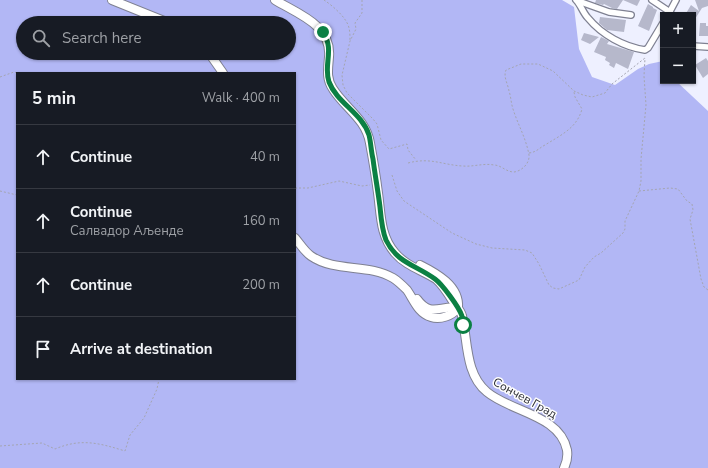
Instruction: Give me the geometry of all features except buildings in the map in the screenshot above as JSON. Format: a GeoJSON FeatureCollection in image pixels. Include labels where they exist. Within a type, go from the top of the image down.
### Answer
{"type":"FeatureCollection","features":[{"type":"Feature","properties":{"kind":"main road"},"geometry":{"type":"LineString","coordinates":[[112,0],[152,16]]}},
{"type":"Feature","properties":{"kind":"main road"},"geometry":{"type":"LineString","coordinates":[[275,0],[314,24],[325,36],[329,48],[329,82],[337,95],[360,119],[367,130],[384,233],[394,252],[408,265],[435,279],[458,308]]}},
{"type":"Feature","properties":{"kind":"main road"},"geometry":{"type":"LineString","coordinates":[[214,60],[222,72]]}},
{"type":"Feature","properties":{"kind":"main road","name":"Сончев Град"},"geometry":{"type":"LineString","coordinates":[[380,208],[386,230],[393,245],[407,258],[431,270],[444,279],[458,298],[458,308],[462,316],[467,348],[474,372],[480,384],[492,396],[546,422],[555,428],[562,435],[565,444],[567,455],[564,468]]}},
{"type":"Feature","properties":{"kind":"main road"},"geometry":{"type":"LineString","coordinates":[[296,239],[311,256],[326,264],[337,267],[374,270],[385,274],[403,286],[424,314],[434,318],[448,315],[458,308]]}},
{"type":"Feature","properties":{"kind":"main road"},"geometry":{"type":"LineString","coordinates":[[326,264],[366,266],[385,271],[405,284],[428,309],[438,310],[453,307],[458,308]]}},
{"type":"Feature","properties":{"kind":"main road"},"geometry":{"type":"LineString","coordinates":[[438,310],[445,303],[447,296],[446,292]]}},
{"type":"Feature","properties":{"kind":"main road"},"geometry":{"type":"LineString","coordinates":[[448,315],[463,325]]}},
{"type":"Feature","properties":{"kind":"street"},"geometry":{"type":"LineString","coordinates":[[652,0],[668,12]]}},
{"type":"Feature","properties":{"kind":"street"},"geometry":{"type":"LineString","coordinates":[[670,12],[676,0]]}},
{"type":"Feature","properties":{"kind":"street"},"geometry":{"type":"LineString","coordinates":[[577,1],[609,12],[631,15]]}},
{"type":"Feature","properties":{"kind":"street"},"geometry":{"type":"LineString","coordinates":[[577,1],[587,18],[602,33],[621,42],[645,50],[648,48],[660,28]]}},
{"type":"Feature","properties":{"kind":"street"},"geometry":{"type":"LineString","coordinates":[[696,46],[708,47]]}},
{"type":"Feature","properties":{"kind":"path"},"geometry":{"type":"LineString","coordinates":[[324,0],[336,8],[346,21],[349,27],[350,41]]}},
{"type":"Feature","properties":{"kind":"path"},"geometry":{"type":"LineString","coordinates":[[362,0],[362,13],[355,23],[356,29],[350,41],[342,75],[343,86],[347,93],[377,124],[381,140],[389,149],[407,144],[408,150],[416,161]]}},
{"type":"Feature","properties":{"kind":"path"},"geometry":{"type":"LineString","coordinates":[[392,175],[398,191],[404,201],[452,233],[476,244],[492,248],[525,250],[532,253],[549,285],[553,288],[559,289],[579,280],[585,267],[594,257],[601,253],[623,233],[625,229],[625,221],[639,191],[646,106],[644,76],[645,50]]}},
{"type":"Feature","properties":{"kind":"path"},"geometry":{"type":"LineString","coordinates":[[408,163],[416,161],[437,161],[463,166],[494,164],[513,172],[524,167],[529,157],[525,138],[513,109],[504,74],[506,70],[521,64],[538,64],[553,71],[574,91],[592,97],[605,93],[612,84],[645,58]]}},
{"type":"Feature","properties":{"kind":"path"},"geometry":{"type":"LineString","coordinates":[[0,78],[14,72],[16,73]]}},
{"type":"Feature","properties":{"kind":"path"},"geometry":{"type":"LineString","coordinates":[[528,153],[535,152],[569,130],[577,121],[582,109],[575,98],[574,91]]}},
{"type":"Feature","properties":{"kind":"path"},"geometry":{"type":"LineString","coordinates":[[296,188],[308,188],[339,181],[362,186],[377,185]]}},
{"type":"Feature","properties":{"kind":"path"},"geometry":{"type":"LineString","coordinates":[[639,191],[670,188],[678,189],[686,201],[692,204],[693,210],[690,219],[701,279],[704,287],[708,290]]}},
{"type":"Feature","properties":{"kind":"path"},"geometry":{"type":"LineString","coordinates":[[0,191],[16,195]]}},
{"type":"Feature","properties":{"kind":"path"},"geometry":{"type":"LineString","coordinates":[[0,446],[42,443],[55,449],[68,444],[83,442],[102,444],[125,451],[130,435],[144,418],[157,390],[160,380]]}},
{"type":"Feature","properties":{"kind":"shaded area"},"geometry":{"type":"Polygon","coordinates":[[[0,0],[562,0],[574,7],[579,49],[592,77],[615,85],[638,69],[649,64],[660,62],[660,84],[679,84],[708,111],[708,468],[0,468],[0,0]]]}},
{"type":"Feature","properties":{"kind":"route"},"geometry":{"type":"LineString","coordinates":[[323,32],[329,48],[329,82],[337,95],[360,119],[369,136],[377,184],[381,221],[386,240],[394,252],[403,261],[435,279],[441,285],[458,308],[462,316],[463,325]]}}]}
